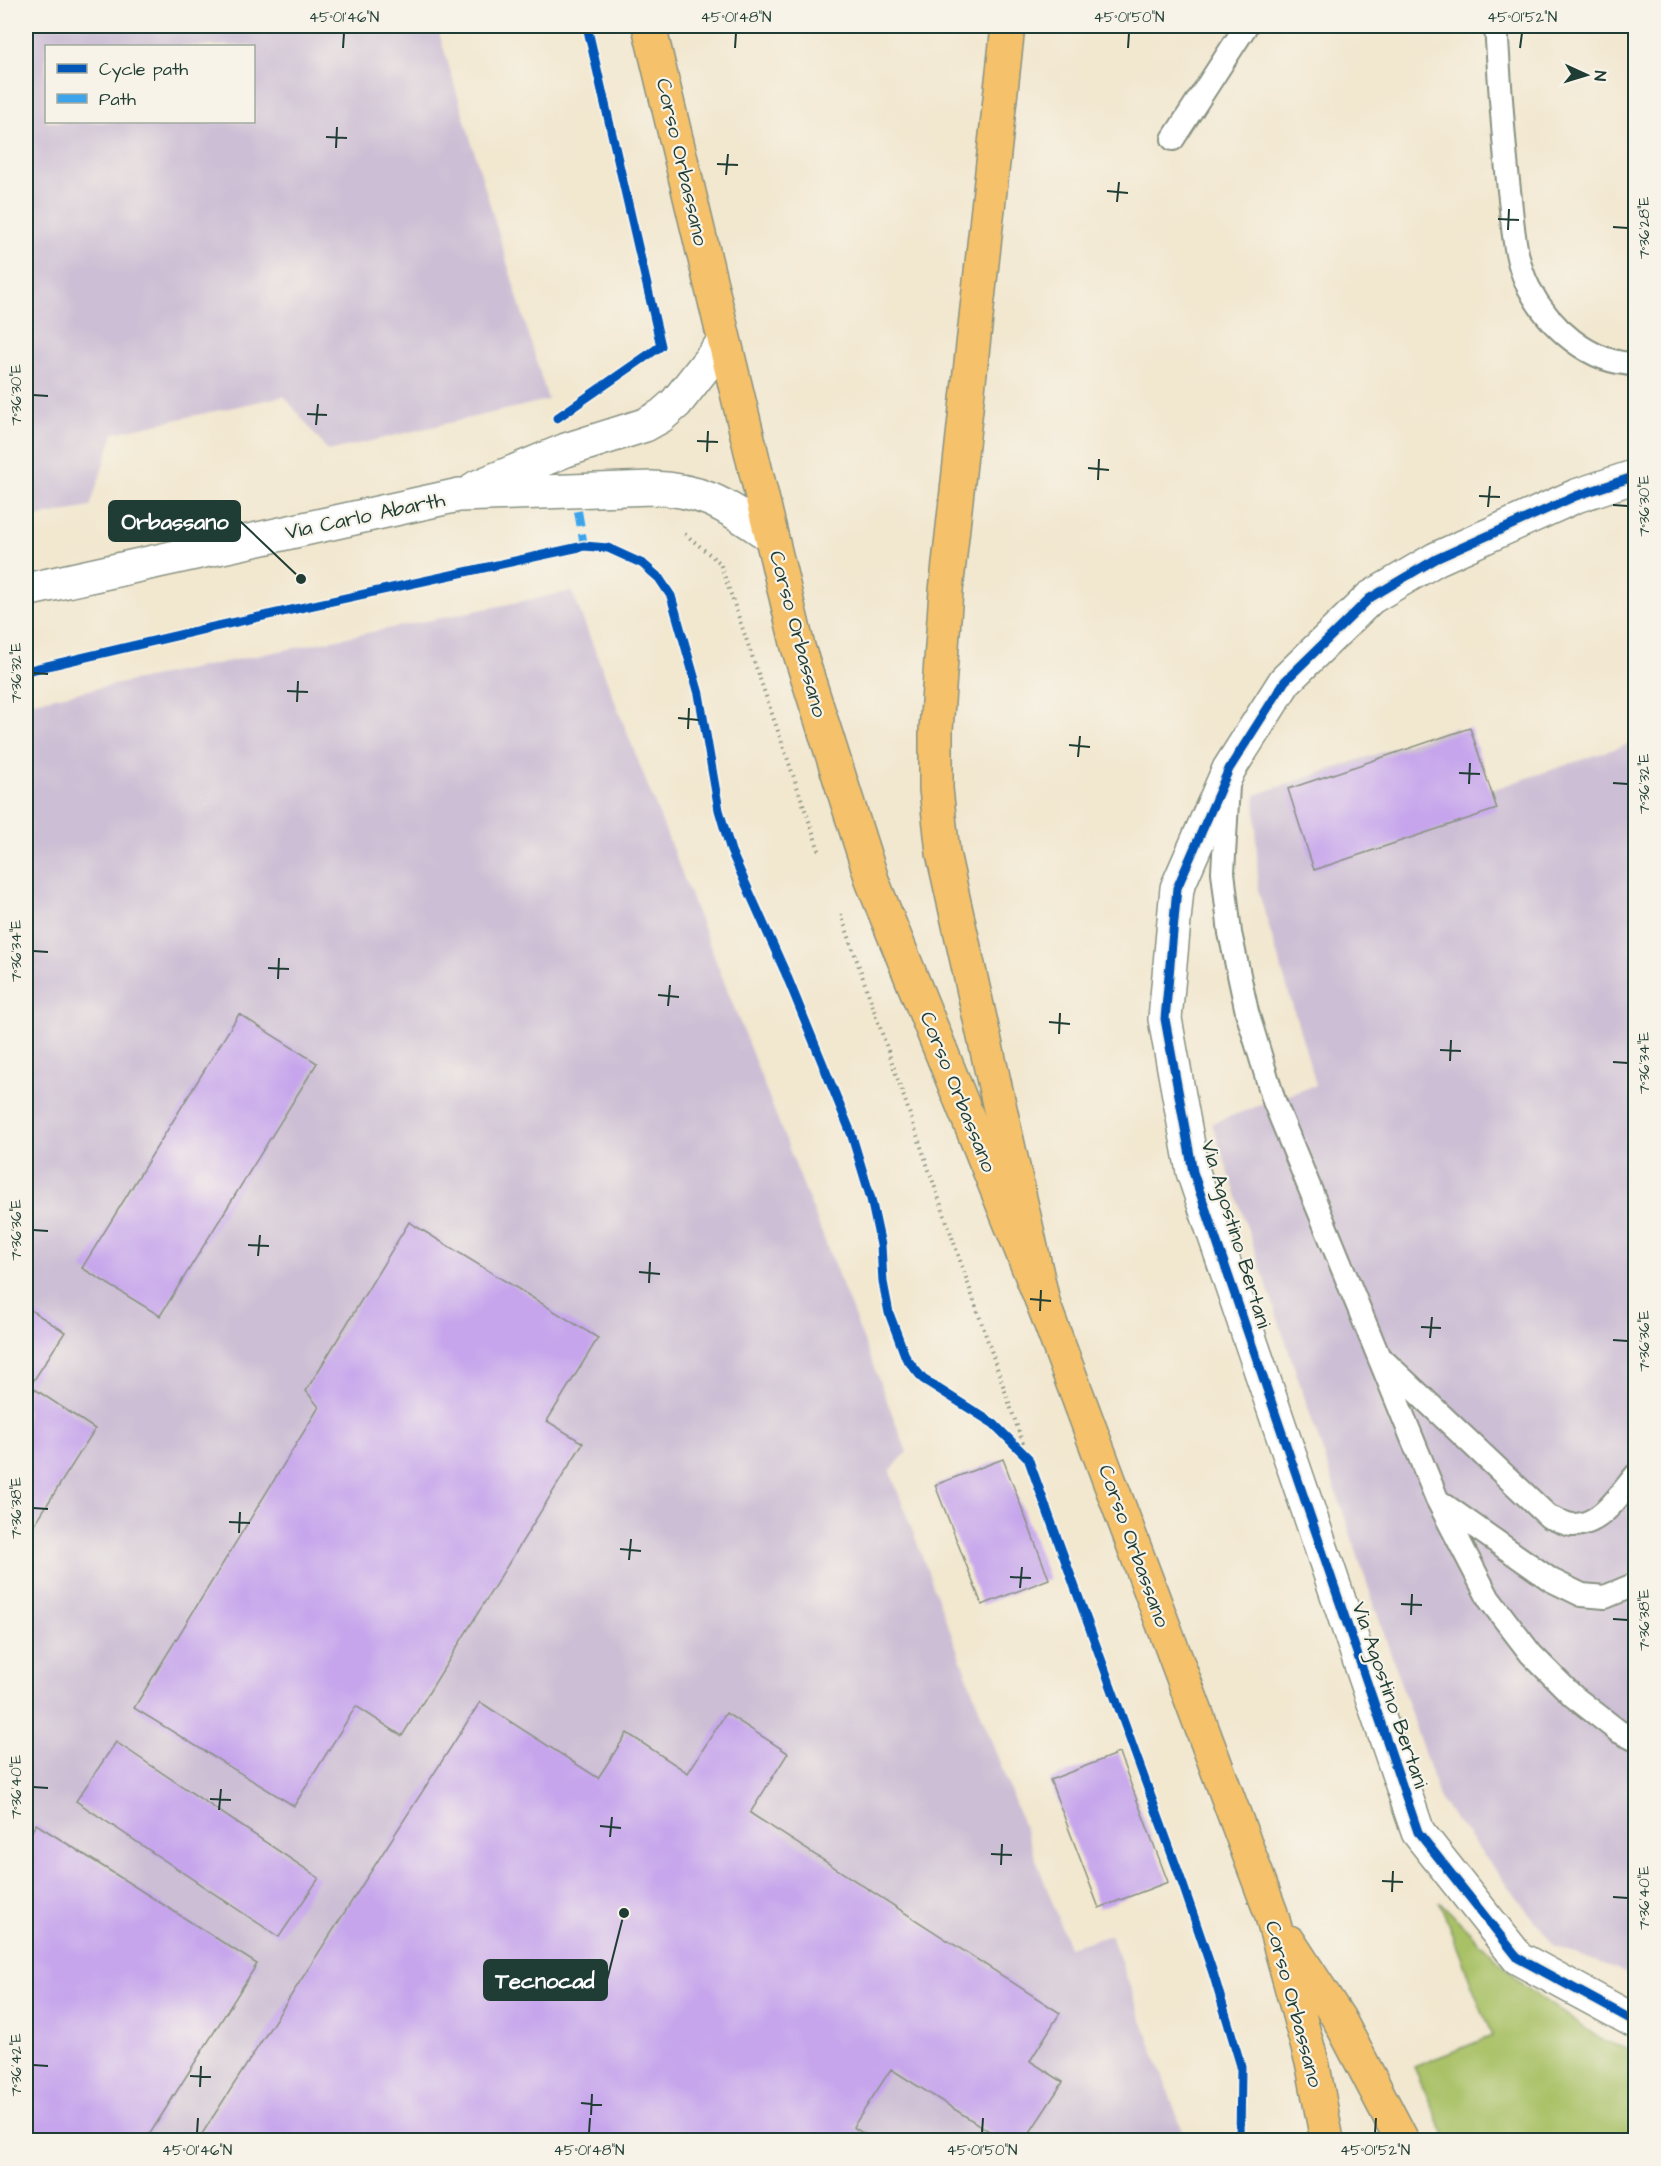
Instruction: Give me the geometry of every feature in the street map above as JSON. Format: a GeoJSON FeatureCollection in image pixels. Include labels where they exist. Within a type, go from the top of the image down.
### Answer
{"type":"FeatureCollection","features":[{"type":"Feature","properties":{"kind":"main road"},"geometry":{"type":"LineString","coordinates":[[1008,26],[946,591],[936,730],[936,789],[943,853],[1044,1306]]}},
{"type":"Feature","properties":{"kind":"main road","name":"Corso Orbassano"},"geometry":{"type":"LineString","coordinates":[[651,31],[798,647],[873,883],[1044,1306],[1271,1913],[1313,2066],[1327,2140]]}},
{"type":"Feature","properties":{"kind":"main road"},"geometry":{"type":"LineString","coordinates":[[1271,1913],[1339,2019],[1402,2140]]}},
{"type":"Feature","properties":{"kind":"street","name":"Via Carlo Abarth"},"geometry":{"type":"LineString","coordinates":[[459,495],[566,450],[645,425],[661,416],[676,403],[724,342]]}},
{"type":"Feature","properties":{"kind":"street","name":"Via Agostino Bertani"},"geometry":{"type":"LineString","coordinates":[[1629,2016],[1518,1958],[1418,1832],[1193,1172],[1165,1019],[1177,888],[1229,769],[1285,681],[1370,598],[1436,559],[1576,496],[1635,476]]}},
{"type":"Feature","properties":{"kind":"street","name":"Via Carlo Abarth"},"geometry":{"type":"LineString","coordinates":[[26,590],[459,495],[641,488],[675,489],[696,493],[722,503],[771,536]]}},
{"type":"Feature","properties":{"kind":"lane"},"geometry":{"type":"LineString","coordinates":[[1173,139],[1245,26]]}},
{"type":"Feature","properties":{"kind":"lane"},"geometry":{"type":"LineString","coordinates":[[1496,26],[1507,178],[1515,246],[1528,287],[1547,316],[1586,351],[1626,364],[1635,364]]}},
{"type":"Feature","properties":{"kind":"lane"},"geometry":{"type":"LineString","coordinates":[[1229,769],[1223,872],[1230,933],[1247,1012],[1274,1101],[1437,1499],[1489,1599],[1531,1654],[1573,1696],[1618,1731],[1635,1740]]}},
{"type":"Feature","properties":{"kind":"lane"},"geometry":{"type":"LineString","coordinates":[[1378,1355],[1549,1517],[1571,1525],[1590,1522],[1608,1509],[1635,1475]]}},
{"type":"Feature","properties":{"kind":"lane"},"geometry":{"type":"LineString","coordinates":[[1437,1499],[1551,1580],[1582,1595],[1605,1597],[1635,1584]]}},
{"type":"Feature","properties":{"kind":"path"},"geometry":{"type":"LineString","coordinates":[[684,533],[720,563],[821,858]]}},
{"type":"Feature","properties":{"kind":"path"},"geometry":{"type":"LineString","coordinates":[[837,903],[1028,1458]]}},
{"type":"Feature","properties":{"kind":"path"},"geometry":{"type":"LineString","coordinates":[[1011,1441],[1028,1458]]}},
{"type":"Feature","properties":{"kind":"shaded area"},"geometry":{"type":"Polygon","coordinates":[[[26,26],[437,26],[548,400],[328,451],[284,396],[114,433],[90,507],[26,519],[26,26]]]}},
{"type":"Feature","properties":{"kind":"shaded area"},"geometry":{"type":"Polygon","coordinates":[[[572,591],[907,1452],[890,1471],[1069,1947],[1111,1935],[1186,2140],[26,2140],[26,703],[572,591]]]}},
{"type":"Feature","properties":{"kind":"shaded area"},"geometry":{"type":"Polygon","coordinates":[[[1457,727],[1479,794],[1635,742],[1635,1976],[1555,1946],[1440,1800],[1212,1123],[1316,1085],[1258,890],[1255,795],[1457,727]]]}},
{"type":"Feature","properties":{"kind":"green space"},"geometry":{"type":"Polygon","coordinates":[[[1439,1901],[1524,1986],[1602,2040],[1635,2052],[1635,2140],[1447,2140],[1414,2067],[1492,2036],[1439,1901]]]}},
{"type":"Feature","properties":{"kind":"building"},"geometry":{"type":"Polygon","coordinates":[[[1470,728],[1497,809],[1314,870],[1288,789],[1470,728]]]}},
{"type":"Feature","properties":{"kind":"building"},"geometry":{"type":"Polygon","coordinates":[[[239,1014],[317,1063],[160,1316],[82,1268],[239,1014]]]}},
{"type":"Feature","properties":{"kind":"building"},"geometry":{"type":"Polygon","coordinates":[[[409,1222],[598,1338],[547,1421],[583,1443],[402,1736],[356,1706],[294,1806],[134,1708],[319,1407],[306,1391],[409,1222]]]}},
{"type":"Feature","properties":{"kind":"building"},"geometry":{"type":"Polygon","coordinates":[[[26,1307],[65,1332],[30,1386],[95,1429],[26,1538],[26,1307]]]}},
{"type":"Feature","properties":{"kind":"building"},"geometry":{"type":"Polygon","coordinates":[[[1003,1459],[1049,1579],[982,1605],[935,1485],[1003,1459]]]}},
{"type":"Feature","properties":{"kind":"building"},"geometry":{"type":"Polygon","coordinates":[[[480,1702],[598,1778],[627,1733],[688,1773],[726,1713],[788,1753],[750,1813],[1060,2013],[1030,2061],[1063,2082],[1025,2140],[1003,2140],[891,2069],[853,2127],[874,2140],[198,2140],[480,1702]]]}},
{"type":"Feature","properties":{"kind":"building"},"geometry":{"type":"Polygon","coordinates":[[[116,1742],[319,1878],[279,1937],[76,1801],[116,1742]]]}},
{"type":"Feature","properties":{"kind":"building"},"geometry":{"type":"Polygon","coordinates":[[[1119,1753],[1168,1882],[1099,1908],[1050,1780],[1119,1753]]]}},
{"type":"Feature","properties":{"kind":"building"},"geometry":{"type":"Polygon","coordinates":[[[36,1824],[257,1964],[146,2140],[26,2140],[26,1842],[36,1824]]]}},
{"type":"Feature","properties":{"kind":"marked path"},"geometry":{"type":"LineString","coordinates":[[578,511],[584,546]]}},
{"type":"Feature","properties":{"kind":"cycle path"},"geometry":{"type":"LineString","coordinates":[[557,418],[661,346],[587,26]]}},
{"type":"Feature","properties":{"kind":"cycle path"},"geometry":{"type":"LineString","coordinates":[[1636,476],[1576,496],[1436,559],[1370,598],[1285,681],[1229,769],[1177,888],[1165,1019],[1193,1172],[1418,1832],[1518,1958],[1636,2022]]}},
{"type":"Feature","properties":{"kind":"cycle path"},"geometry":{"type":"LineString","coordinates":[[26,671],[209,628],[584,546],[608,548],[643,564],[659,578],[671,596],[699,694],[719,810],[731,851],[786,974],[851,1133],[871,1199],[881,1245],[883,1282],[889,1313],[906,1358],[923,1379],[994,1424],[1028,1458],[1213,1973],[1241,2066],[1240,2140]]}},
{"type":"Feature","properties":{"kind":"place","name":"Orbassano"},"geometry":{"type":"Point","coordinates":[301,579]}},
{"type":"Feature","properties":{"kind":"place","name":"Tecnocad"},"geometry":{"type":"Point","coordinates":[624,1913]}}]}
